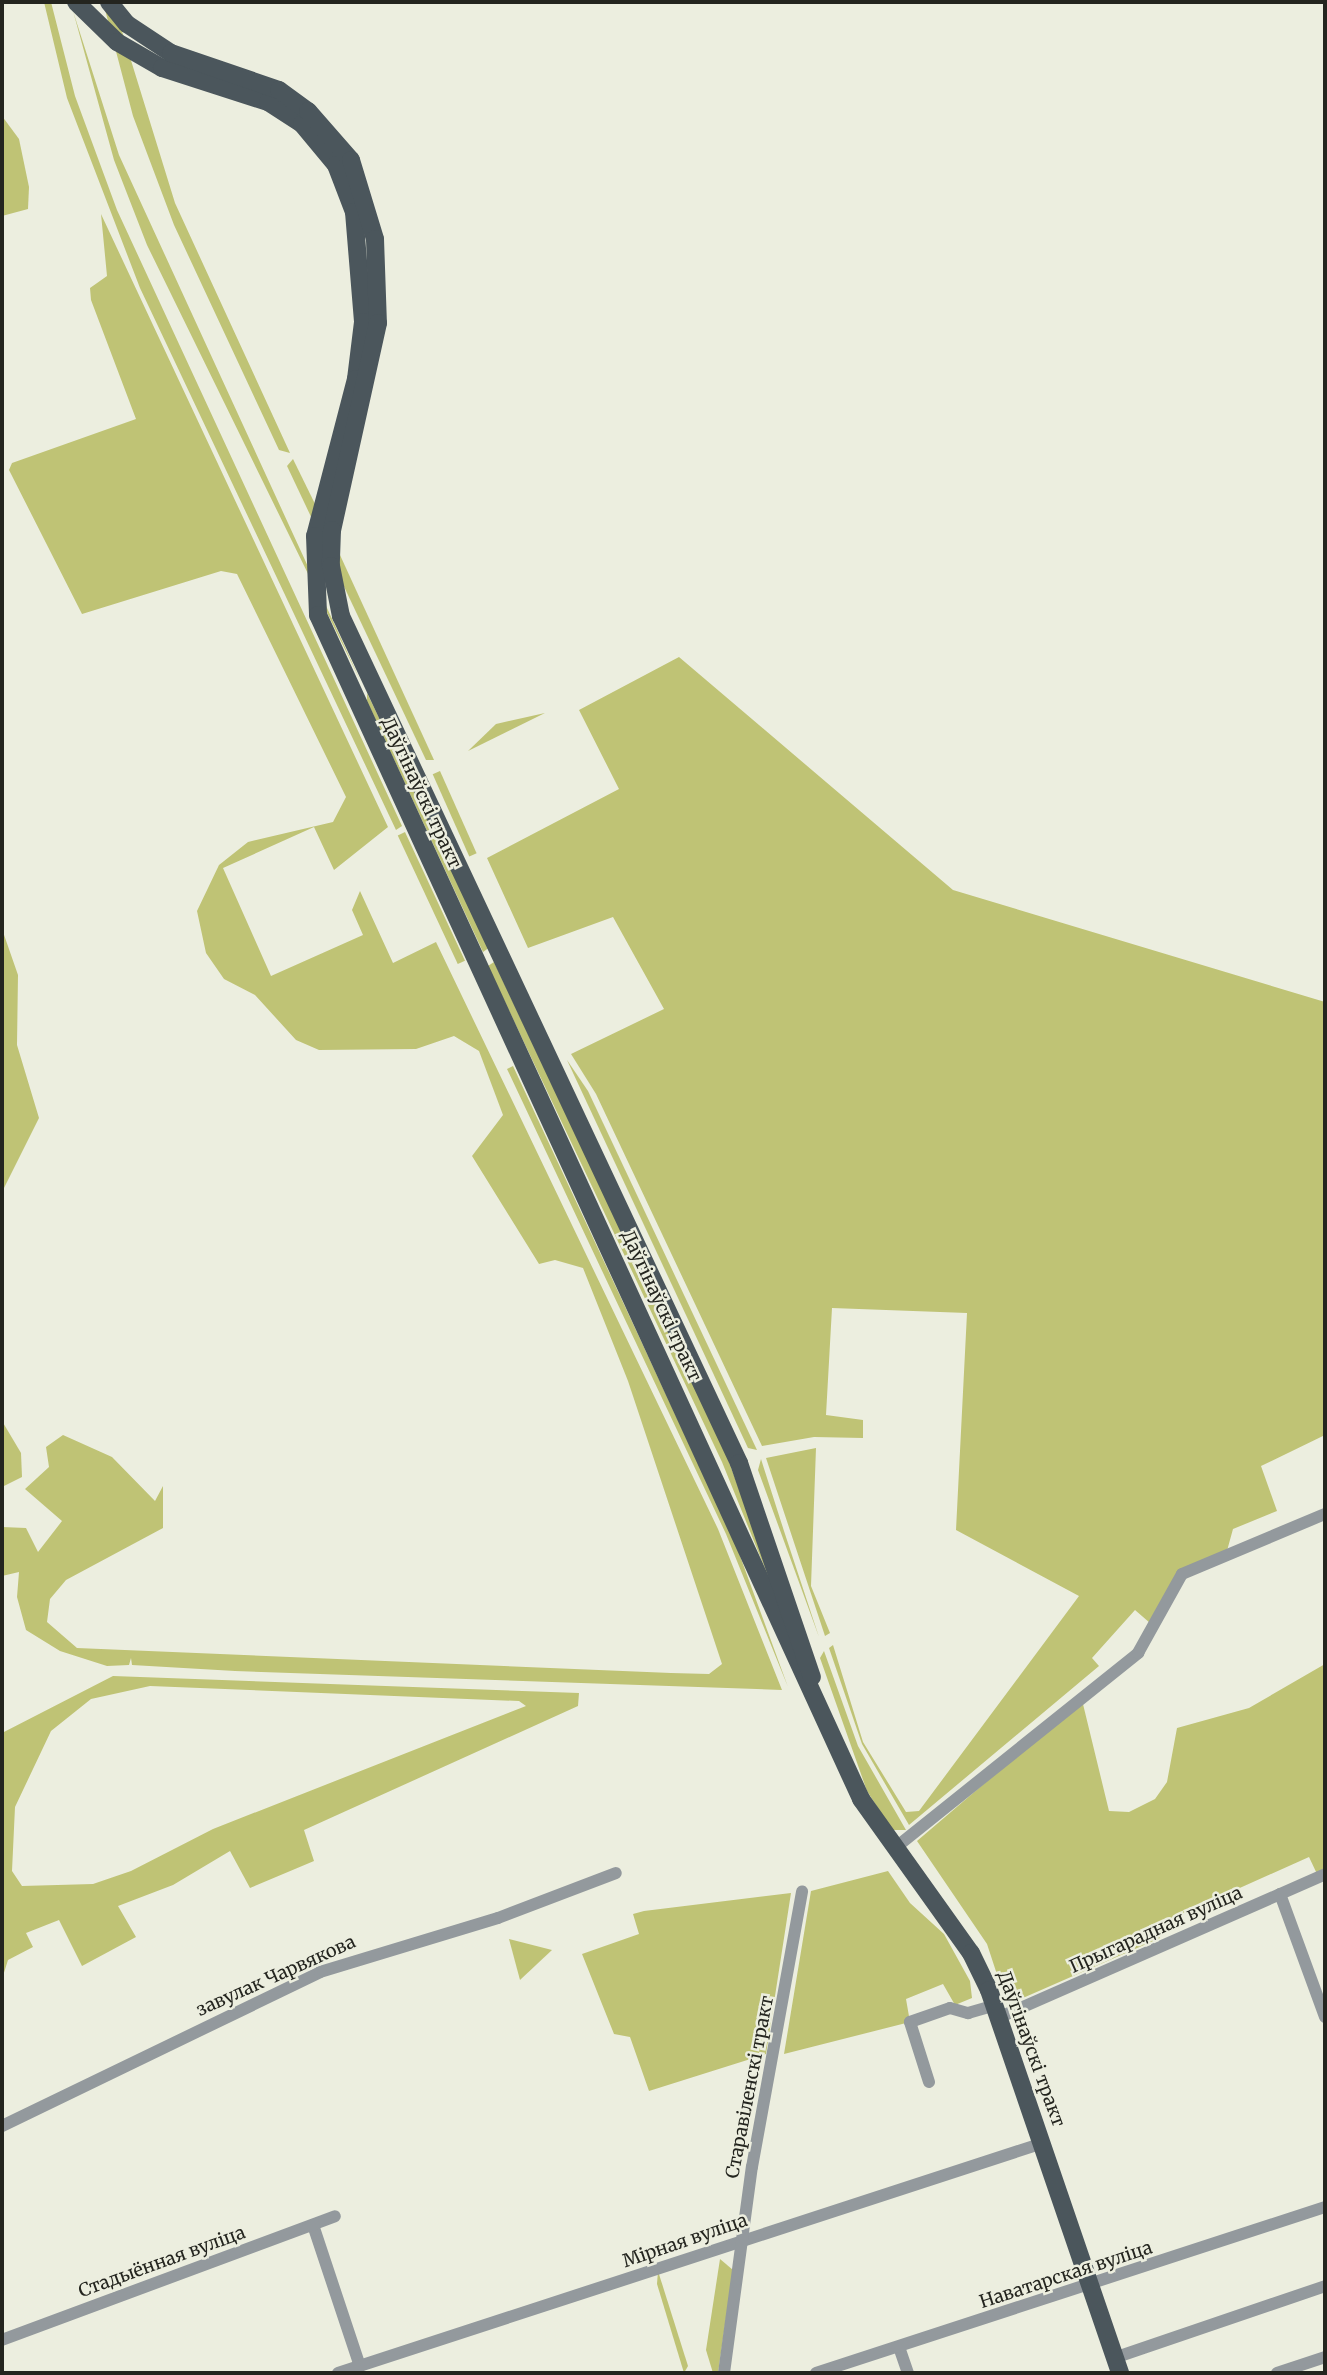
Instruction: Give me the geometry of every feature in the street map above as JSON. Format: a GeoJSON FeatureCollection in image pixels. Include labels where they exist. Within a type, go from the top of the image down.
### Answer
{"type":"FeatureCollection","features":[{"type":"Feature","properties":{"kind":"main road","name":"Даўгінаўскі тракт"},"geometry":{"type":"LineString","coordinates":[[76,2],[117,42],[162,68],[268,102],[302,124],[336,165],[354,212],[363,322],[312,559],[317,615],[814,1690],[861,1799],[971,1953],[998,2011],[1117,2365]]}},
{"type":"Feature","properties":{"kind":"main road","name":"Даўгінаўскі тракт"},"geometry":{"type":"LineString","coordinates":[[109,2],[127,24],[171,52],[279,90],[308,111],[351,160],[364,194],[375,239],[378,323],[332,530],[331,566],[341,616],[739,1463],[808,1651],[814,1690]]}},
{"type":"Feature","properties":{"kind":"main road"},"geometry":{"type":"LineString","coordinates":[[352,693],[371,683]]}},
{"type":"Feature","properties":{"kind":"street"},"geometry":{"type":"LineString","coordinates":[[895,1848],[1138,1653],[1182,1574],[1325,1514]]}},
{"type":"Feature","properties":{"kind":"street","name":"завулак Чарвякова"},"geometry":{"type":"LineString","coordinates":[[2,2126],[320,1972],[498,1918],[616,1873]]}},
{"type":"Feature","properties":{"kind":"street","name":"Прыгарадная вуліца"},"geometry":{"type":"LineString","coordinates":[[929,2082],[910,2022],[950,2008],[968,2012],[998,2011],[1325,1874]]}},
{"type":"Feature","properties":{"kind":"street","name":"Старавіленскі тракт"},"geometry":{"type":"LineString","coordinates":[[724,2373],[742,2241],[802,1892]]}},
{"type":"Feature","properties":{"kind":"street"},"geometry":{"type":"LineString","coordinates":[[1280,1894],[1325,2017]]}},
{"type":"Feature","properties":{"kind":"street","name":"Мірная вуліца"},"geometry":{"type":"LineString","coordinates":[[338,2373],[1042,2143]]}},
{"type":"Feature","properties":{"kind":"street","name":"Наватарская вуліца"},"geometry":{"type":"LineString","coordinates":[[816,2373],[1325,2207]]}},
{"type":"Feature","properties":{"kind":"street","name":"Стадыённая вуліца"},"geometry":{"type":"LineString","coordinates":[[2,2340],[335,2216]]}},
{"type":"Feature","properties":{"kind":"street"},"geometry":{"type":"LineString","coordinates":[[313,2225],[360,2366]]}},
{"type":"Feature","properties":{"kind":"street"},"geometry":{"type":"LineString","coordinates":[[1117,2365],[1325,2286]]}},
{"type":"Feature","properties":{"kind":"street"},"geometry":{"type":"LineString","coordinates":[[899,2347],[908,2373]]}},
{"type":"Feature","properties":{"kind":"street"},"geometry":{"type":"LineString","coordinates":[[1277,2373],[1325,2357]]}},
{"type":"Feature","properties":{"kind":"green space"},"geometry":{"type":"Polygon","coordinates":[[[44,2],[51,2],[75,96],[117,210],[402,826],[396,830],[140,288],[67,98],[44,2]]]}},
{"type":"Feature","properties":{"kind":"green space"},"geometry":{"type":"Polygon","coordinates":[[[103,2],[113,2],[175,203],[290,453],[279,450],[174,225],[133,116],[103,2]]]}},
{"type":"Feature","properties":{"kind":"green space"},"geometry":{"type":"Polygon","coordinates":[[[73,11],[119,155],[361,682],[147,245],[114,160],[73,11]]]}},
{"type":"Feature","properties":{"kind":"green space"},"geometry":{"type":"Polygon","coordinates":[[[2,116],[19,139],[29,187],[28,209],[2,216],[2,116]]]}},
{"type":"Feature","properties":{"kind":"green space"},"geometry":{"type":"Polygon","coordinates":[[[101,214],[388,827],[334,870],[314,827],[223,868],[271,976],[363,935],[352,910],[360,891],[393,963],[436,942],[718,1529],[782,1690],[235,1671],[132,1665],[131,1658],[129,1665],[107,1666],[60,1651],[26,1630],[17,1597],[19,1572],[2,1576],[2,1527],[26,1528],[38,1552],[62,1521],[25,1489],[49,1467],[46,1447],[63,1435],[112,1457],[155,1501],[163,1486],[163,1528],[66,1580],[50,1599],[47,1622],[77,1648],[709,1674],[722,1664],[628,1381],[583,1268],[555,1260],[539,1264],[472,1156],[503,1115],[479,1051],[454,1036],[416,1049],[319,1050],[296,1040],[255,995],[224,979],[206,953],[197,911],[219,865],[248,842],[333,822],[346,797],[237,574],[221,571],[82,614],[9,470],[12,463],[136,419],[91,300],[90,288],[107,276],[101,214]]]}},
{"type":"Feature","properties":{"kind":"green space"},"geometry":{"type":"Polygon","coordinates":[[[293,459],[434,760],[426,760],[287,466],[293,459]]]}},
{"type":"Feature","properties":{"kind":"green space"},"geometry":{"type":"Polygon","coordinates":[[[679,657],[953,890],[1325,1002],[1325,1435],[1261,1466],[1277,1511],[1233,1529],[1225,1558],[1182,1574],[1150,1623],[1135,1610],[1092,1658],[1099,1666],[909,1825],[862,1744],[829,1648],[833,1645],[863,1742],[906,1812],[919,1811],[1079,1596],[956,1530],[967,1313],[832,1308],[826,1415],[863,1420],[863,1438],[814,1437],[762,1446],[596,1094],[571,1054],[664,1009],[613,917],[528,948],[487,858],[619,789],[579,710],[679,657]]]}},
{"type":"Feature","properties":{"kind":"green space"},"geometry":{"type":"Polygon","coordinates":[[[367,693],[490,947],[483,952],[367,701],[367,693]]]}},
{"type":"Feature","properties":{"kind":"green space"},"geometry":{"type":"Polygon","coordinates":[[[545,713],[468,751],[496,724],[545,713]]]}},
{"type":"Feature","properties":{"kind":"green space"},"geometry":{"type":"Polygon","coordinates":[[[440,771],[477,853],[469,856],[433,774],[440,771]]]}},
{"type":"Feature","properties":{"kind":"green space"},"geometry":{"type":"Polygon","coordinates":[[[405,832],[465,961],[458,964],[398,835],[405,832]]]}},
{"type":"Feature","properties":{"kind":"green space"},"geometry":{"type":"Polygon","coordinates":[[[2,929],[18,975],[17,1045],[39,1118],[2,1192],[2,929]]]}},
{"type":"Feature","properties":{"kind":"green space"},"geometry":{"type":"Polygon","coordinates":[[[494,962],[725,1451],[798,1650],[722,1462],[488,966],[494,962]]]}},
{"type":"Feature","properties":{"kind":"green space"},"geometry":{"type":"Polygon","coordinates":[[[567,1060],[588,1091],[757,1450],[748,1448],[567,1060]]]}},
{"type":"Feature","properties":{"kind":"green space"},"geometry":{"type":"Polygon","coordinates":[[[513,1066],[736,1545],[788,1687],[726,1534],[507,1069],[513,1066]]]}},
{"type":"Feature","properties":{"kind":"green space"},"geometry":{"type":"Polygon","coordinates":[[[2,1421],[21,1453],[22,1477],[2,1487],[2,1421]]]}},
{"type":"Feature","properties":{"kind":"green space"},"geometry":{"type":"Polygon","coordinates":[[[816,1448],[811,1586],[830,1633],[825,1636],[766,1458],[816,1448]]]}},
{"type":"Feature","properties":{"kind":"green space"},"geometry":{"type":"Polygon","coordinates":[[[761,1459],[784,1531],[819,1637],[758,1470],[761,1459]]]}},
{"type":"Feature","properties":{"kind":"green space"},"geometry":{"type":"Polygon","coordinates":[[[824,1651],[858,1746],[906,1830],[892,1830],[867,1791],[820,1658],[824,1651]]]}},
{"type":"Feature","properties":{"kind":"green space"},"geometry":{"type":"Polygon","coordinates":[[[1325,1664],[1325,1873],[1318,1876],[1309,1857],[1155,1926],[1160,1938],[1007,2005],[987,1944],[917,1841],[1082,1700],[1109,1811],[1129,1812],[1155,1799],[1167,1782],[1177,1728],[1249,1708],[1325,1664]]]}},
{"type":"Feature","properties":{"kind":"green space"},"geometry":{"type":"Polygon","coordinates":[[[113,1676],[579,1693],[578,1706],[304,1830],[314,1861],[250,1888],[230,1851],[173,1885],[118,1906],[136,1937],[82,1966],[59,1920],[26,1933],[33,1947],[8,1960],[2,1979],[2,1733],[113,1676]],[[150,1686],[91,1699],[51,1731],[15,1807],[12,1871],[22,1886],[93,1884],[131,1871],[213,1829],[526,1706],[519,1701],[150,1686]]]}},
{"type":"Feature","properties":{"kind":"green space"},"geometry":{"type":"Polygon","coordinates":[[[888,1871],[910,1903],[944,1934],[970,1981],[972,1998],[955,2005],[943,1984],[906,1999],[910,2022],[784,2054],[811,1891],[888,1871]]]}},
{"type":"Feature","properties":{"kind":"green space"},"geometry":{"type":"Polygon","coordinates":[[[791,1893],[766,2054],[649,2091],[630,2037],[614,2034],[582,1954],[639,1934],[633,1914],[791,1893]]]}},
{"type":"Feature","properties":{"kind":"green space"},"geometry":{"type":"Polygon","coordinates":[[[509,1939],[552,1950],[520,1980],[509,1939]]]}},
{"type":"Feature","properties":{"kind":"green space"},"geometry":{"type":"Polygon","coordinates":[[[720,2259],[733,2270],[718,2373],[713,2373],[706,2350],[720,2259]]]}},
{"type":"Feature","properties":{"kind":"green space"},"geometry":{"type":"Polygon","coordinates":[[[658,2271],[688,2366],[684,2373],[657,2284],[658,2271]]]}}]}
